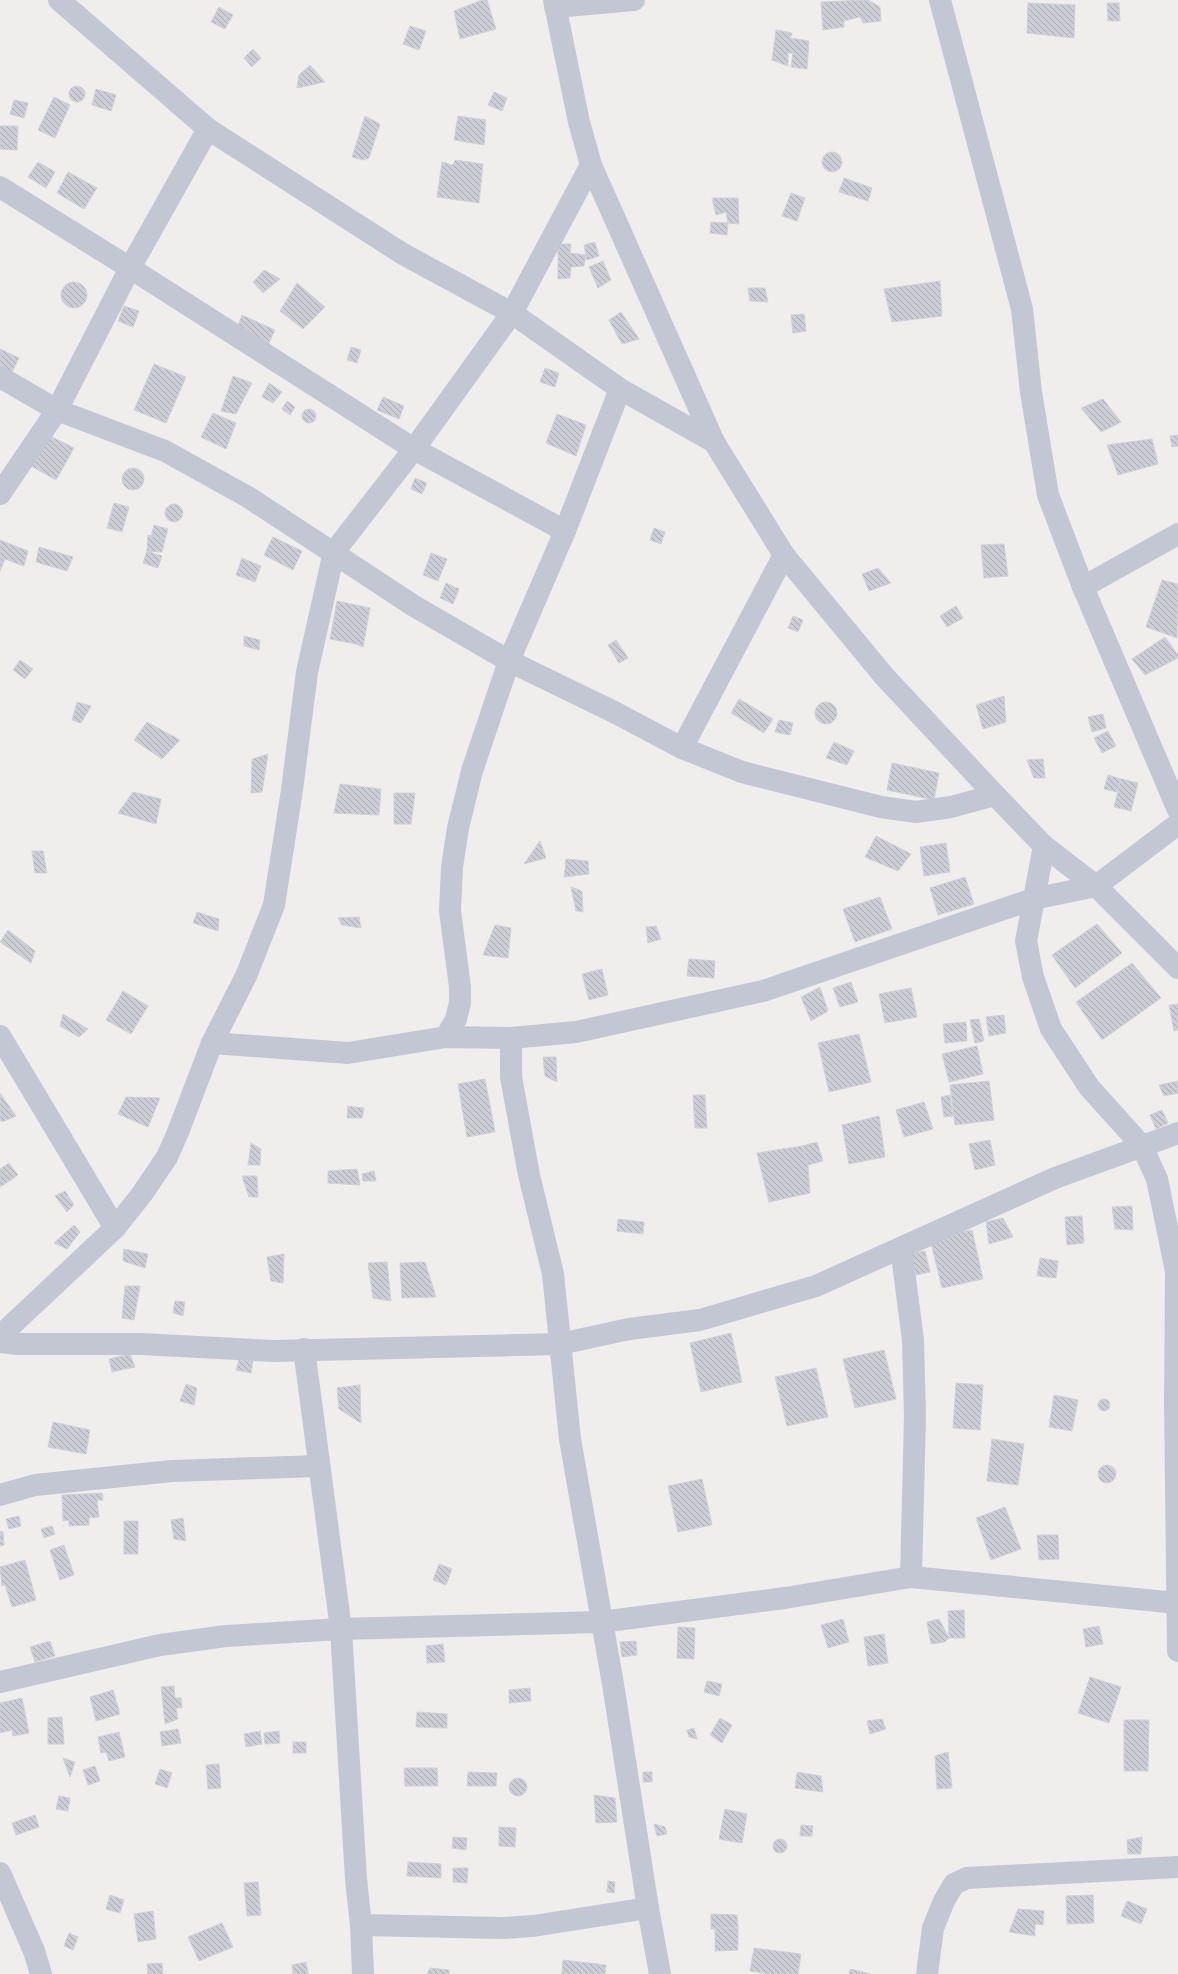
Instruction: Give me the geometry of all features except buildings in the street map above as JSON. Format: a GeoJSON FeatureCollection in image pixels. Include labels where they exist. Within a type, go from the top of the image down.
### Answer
{"type":"FeatureCollection","features":[{"type":"Feature","properties":{"kind":"street"},"geometry":{"type":"LineString","coordinates":[[59,0],[208,129],[403,254],[512,313],[620,389],[714,442]]}},
{"type":"Feature","properties":{"kind":"street"},"geometry":{"type":"LineString","coordinates":[[634,0],[554,4],[579,122],[591,166],[714,442],[784,555],[884,676],[1044,846],[1096,886],[1178,968]]}},
{"type":"Feature","properties":{"kind":"street"},"geometry":{"type":"LineString","coordinates":[[940,0],[1022,309],[1031,392],[1048,495],[1083,587],[1178,810]]}},
{"type":"Feature","properties":{"kind":"street"},"geometry":{"type":"LineString","coordinates":[[0,494],[57,410],[130,268],[208,129]]}},
{"type":"Feature","properties":{"kind":"street"},"geometry":{"type":"LineString","coordinates":[[0,1336],[115,1228],[142,1194],[167,1157],[212,1043],[246,976],[274,905],[292,790],[307,672],[334,552],[414,449],[512,313],[591,166]]}},
{"type":"Feature","properties":{"kind":"street"},"geometry":{"type":"LineString","coordinates":[[0,187],[414,449],[565,531]]}},
{"type":"Feature","properties":{"kind":"street"},"geometry":{"type":"LineString","coordinates":[[0,377],[57,410],[165,451],[248,497],[334,552],[414,606],[509,661],[616,713],[682,748],[742,772],[881,807],[916,812],[951,807],[995,795]]}},
{"type":"Feature","properties":{"kind":"street"},"geometry":{"type":"LineString","coordinates":[[446,1037],[456,1019],[460,1003],[460,987],[450,911],[452,867],[458,828],[472,771],[509,661],[565,531],[620,389]]}},
{"type":"Feature","properties":{"kind":"street"},"geometry":{"type":"LineString","coordinates":[[1083,587],[1178,534]]}},
{"type":"Feature","properties":{"kind":"street"},"geometry":{"type":"LineString","coordinates":[[682,748],[784,555]]}},
{"type":"Feature","properties":{"kind":"street"},"geometry":{"type":"LineString","coordinates":[[212,1043],[348,1053],[446,1037],[511,1038],[576,1032],[763,990],[1033,899],[1096,886],[1178,824]]}},
{"type":"Feature","properties":{"kind":"street"},"geometry":{"type":"LineString","coordinates":[[1044,846],[1026,941],[1033,977],[1051,1029],[1089,1087],[1142,1146],[1157,1179],[1176,1271],[1175,1401],[1178,1651]]}},
{"type":"Feature","properties":{"kind":"street"},"geometry":{"type":"LineString","coordinates":[[0,1036],[115,1228]]}},
{"type":"Feature","properties":{"kind":"street"},"geometry":{"type":"LineString","coordinates":[[511,1038],[511,1077],[529,1175],[553,1274],[570,1439],[660,1974]]}},
{"type":"Feature","properties":{"kind":"street"},"geometry":{"type":"LineString","coordinates":[[0,1342],[17,1344],[141,1344],[274,1350],[560,1344],[629,1329],[700,1320],[816,1286],[1055,1178],[1178,1133]]}},
{"type":"Feature","properties":{"kind":"street"},"geometry":{"type":"LineString","coordinates":[[901,1248],[913,1340],[915,1416],[911,1578]]}},
{"type":"Feature","properties":{"kind":"street"},"geometry":{"type":"LineString","coordinates":[[304,1349],[318,1466],[341,1629],[363,1974]]}},
{"type":"Feature","properties":{"kind":"street"},"geometry":{"type":"LineString","coordinates":[[0,1495],[35,1485],[172,1471],[318,1466]]}},
{"type":"Feature","properties":{"kind":"street"},"geometry":{"type":"LineString","coordinates":[[0,1682],[160,1646],[226,1636],[341,1629],[601,1622],[785,1598],[911,1578],[1178,1603]]}},
{"type":"Feature","properties":{"kind":"street"},"geometry":{"type":"LineString","coordinates":[[927,1974],[933,1928],[954,1884],[967,1878],[1178,1867]]}},
{"type":"Feature","properties":{"kind":"street"},"geometry":{"type":"LineString","coordinates":[[0,1873],[34,1951],[41,1974]]}},
{"type":"Feature","properties":{"kind":"street"},"geometry":{"type":"LineString","coordinates":[[361,1925],[504,1928],[533,1926],[648,1908]]}}]}
